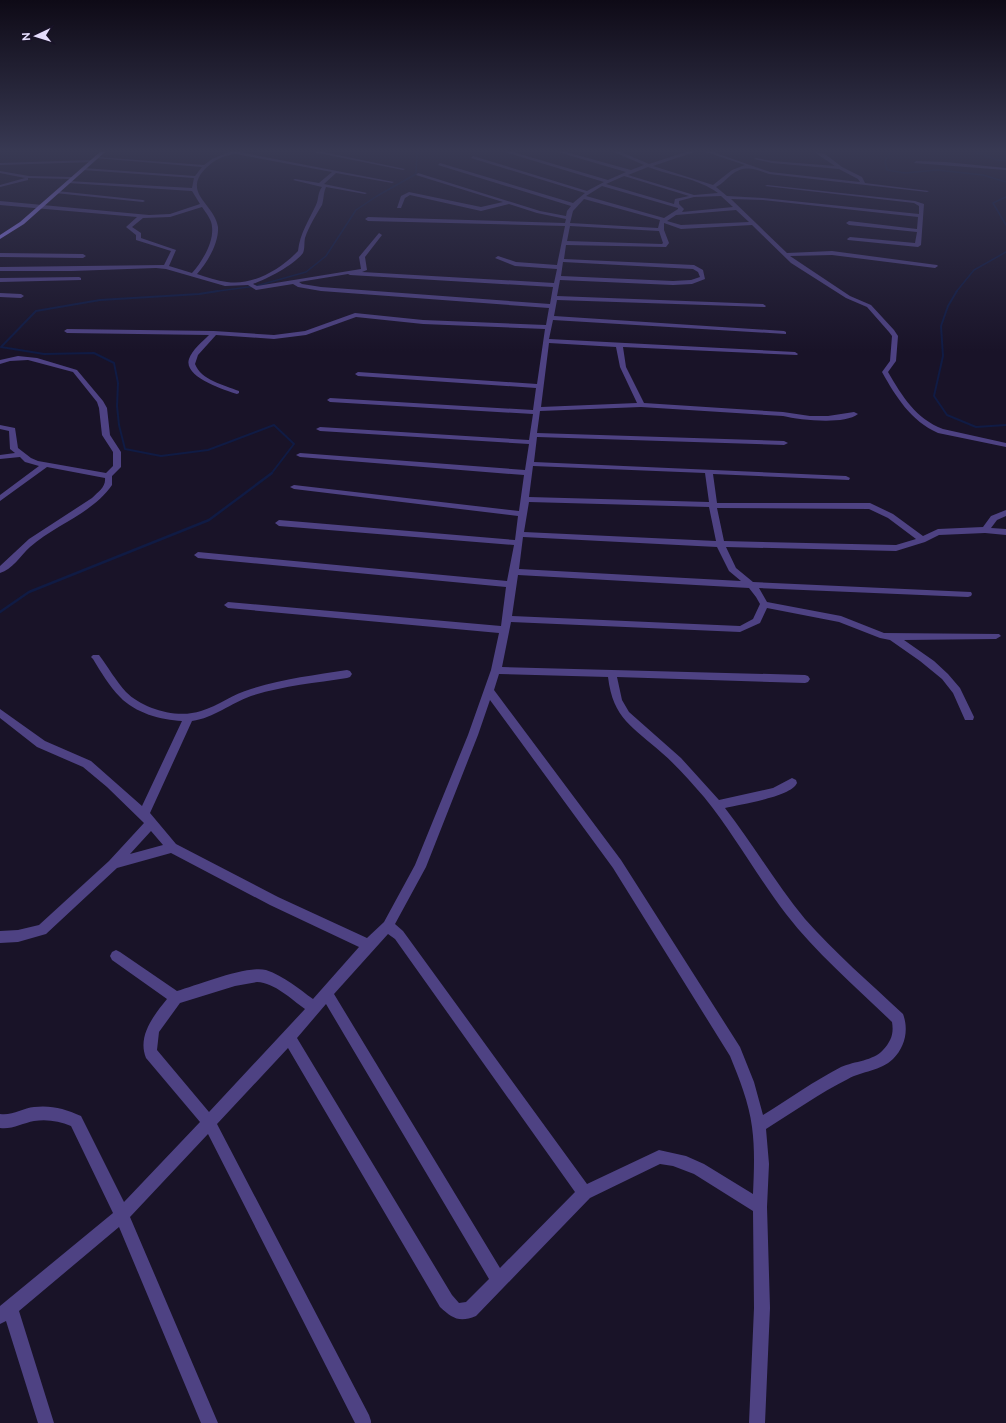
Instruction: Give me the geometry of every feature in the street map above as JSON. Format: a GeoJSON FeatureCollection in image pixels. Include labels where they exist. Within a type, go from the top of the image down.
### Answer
{"type":"FeatureCollection","features":[{"type":"Feature","properties":{"kind":"street"},"geometry":{"type":"LineString","coordinates":[[0,237],[27,218]]}},
{"type":"Feature","properties":{"kind":"street"},"geometry":{"type":"LineString","coordinates":[[139,218],[129,227],[139,234],[138,239],[173,250],[174,252],[166,267]]}},
{"type":"Feature","properties":{"kind":"street"},"geometry":{"type":"LineString","coordinates":[[193,274],[200,268],[215,234],[215,225],[211,218]]}},
{"type":"Feature","properties":{"kind":"street"},"geometry":{"type":"LineString","coordinates":[[0,269],[166,267],[225,284],[250,284],[270,276],[301,251],[302,239],[311,218]]}},
{"type":"Feature","properties":{"kind":"street"},"geometry":{"type":"LineString","coordinates":[[559,218],[568,221]]}},
{"type":"Feature","properties":{"kind":"street"},"geometry":{"type":"LineString","coordinates":[[658,218],[681,227],[753,223]]}},
{"type":"Feature","properties":{"kind":"street"},"geometry":{"type":"LineString","coordinates":[[564,243],[660,247],[664,246],[666,243],[660,224],[666,218]]}},
{"type":"Feature","properties":{"kind":"street"},"geometry":{"type":"LineString","coordinates":[[748,218],[793,262],[848,297],[869,306],[892,331],[895,336],[893,361],[885,372],[916,417],[931,428],[1006,445]]}},
{"type":"Feature","properties":{"kind":"street"},"geometry":{"type":"LineString","coordinates":[[849,218],[851,254]]}},
{"type":"Feature","properties":{"kind":"street"},"geometry":{"type":"LineString","coordinates":[[850,239],[918,245],[921,218]]}},
{"type":"Feature","properties":{"kind":"street"},"geometry":{"type":"LineString","coordinates":[[368,219],[568,221],[661,230]]}},
{"type":"Feature","properties":{"kind":"street"},"geometry":{"type":"LineString","coordinates":[[46,1423],[5,1312],[122,1215],[289,1037],[369,945],[388,926],[420,867],[490,692],[496,670],[507,619],[511,584],[526,499],[539,386],[568,221]]}},
{"type":"Feature","properties":{"kind":"street"},"geometry":{"type":"LineString","coordinates":[[849,223],[920,231]]}},
{"type":"Feature","properties":{"kind":"street"},"geometry":{"type":"LineString","coordinates":[[250,284],[259,289],[312,278],[364,270],[362,257],[379,235]]}},
{"type":"Feature","properties":{"kind":"street"},"geometry":{"type":"LineString","coordinates":[[786,255],[832,253],[851,254],[935,266]]}},
{"type":"Feature","properties":{"kind":"street"},"geometry":{"type":"LineString","coordinates":[[0,255],[83,256]]}},
{"type":"Feature","properties":{"kind":"street"},"geometry":{"type":"LineString","coordinates":[[350,273],[557,282],[673,283],[692,282],[703,278],[701,270],[694,267],[560,263],[515,264],[498,258]]}},
{"type":"Feature","properties":{"kind":"street"},"geometry":{"type":"LineString","coordinates":[[41,279],[50,269]]}},
{"type":"Feature","properties":{"kind":"street"},"geometry":{"type":"LineString","coordinates":[[0,280],[79,279]]}},
{"type":"Feature","properties":{"kind":"street"},"geometry":{"type":"LineString","coordinates":[[294,282],[300,286],[321,289],[553,302],[763,306]]}},
{"type":"Feature","properties":{"kind":"street"},"geometry":{"type":"LineString","coordinates":[[0,295],[21,296]]}},
{"type":"Feature","properties":{"kind":"street"},"geometry":{"type":"LineString","coordinates":[[67,331],[214,333],[251,336],[289,336],[322,328],[355,316],[423,322],[550,323],[784,333]]}},
{"type":"Feature","properties":{"kind":"street"},"geometry":{"type":"LineString","coordinates":[[214,333],[193,357],[192,366],[204,379],[237,392]]}},
{"type":"Feature","properties":{"kind":"street"},"geometry":{"type":"LineString","coordinates":[[546,341],[795,354]]}},
{"type":"Feature","properties":{"kind":"street"},"geometry":{"type":"LineString","coordinates":[[619,345],[623,367],[641,405]]}},
{"type":"Feature","properties":{"kind":"street"},"geometry":{"type":"LineString","coordinates":[[0,362],[8,358],[24,358],[75,371],[80,375],[100,401],[103,408],[106,435],[117,452],[117,467],[108,476]]}},
{"type":"Feature","properties":{"kind":"street"},"geometry":{"type":"LineString","coordinates":[[358,374],[539,386]]}},
{"type":"Feature","properties":{"kind":"street"},"geometry":{"type":"LineString","coordinates":[[330,400],[536,410],[641,405],[784,414],[802,419],[830,419],[854,414]]}},
{"type":"Feature","properties":{"kind":"street"},"geometry":{"type":"LineString","coordinates":[[0,427],[12,430],[14,449],[28,460],[45,465],[108,476]]}},
{"type":"Feature","properties":{"kind":"street"},"geometry":{"type":"LineString","coordinates":[[320,429],[534,438],[784,443]]}},
{"type":"Feature","properties":{"kind":"street"},"geometry":{"type":"LineString","coordinates":[[300,454],[530,469],[709,471],[846,478]]}},
{"type":"Feature","properties":{"kind":"street"},"geometry":{"type":"LineString","coordinates":[[0,457],[22,455]]}},
{"type":"Feature","properties":{"kind":"street"},"geometry":{"type":"LineString","coordinates":[[0,499],[45,465]]}},
{"type":"Feature","properties":{"kind":"street"},"geometry":{"type":"LineString","coordinates":[[507,619],[740,629],[754,624],[760,618],[764,604],[753,585],[733,571],[727,562],[720,544],[709,471]]}},
{"type":"Feature","properties":{"kind":"street"},"geometry":{"type":"LineString","coordinates":[[0,570],[30,542],[86,506],[103,492],[109,484],[108,476]]}},
{"type":"Feature","properties":{"kind":"street"},"geometry":{"type":"LineString","coordinates":[[0,488],[16,486]]}},
{"type":"Feature","properties":{"kind":"street"},"geometry":{"type":"LineString","coordinates":[[294,487],[523,514]]}},
{"type":"Feature","properties":{"kind":"street"},"geometry":{"type":"LineString","coordinates":[[526,499],[714,505],[870,506],[878,508],[886,513],[922,540]]}},
{"type":"Feature","properties":{"kind":"street"},"geometry":{"type":"LineString","coordinates":[[985,530],[994,518],[1006,513]]}},
{"type":"Feature","properties":{"kind":"street"},"geometry":{"type":"LineString","coordinates":[[279,523],[519,538],[896,548],[922,540],[938,532],[985,530],[1006,532]]}},
{"type":"Feature","properties":{"kind":"street"},"geometry":{"type":"LineString","coordinates":[[198,555],[511,584]]}},
{"type":"Feature","properties":{"kind":"street"},"geometry":{"type":"LineString","coordinates":[[514,572],[753,585],[968,594]]}},
{"type":"Feature","properties":{"kind":"street"},"geometry":{"type":"LineString","coordinates":[[764,604],[841,619],[883,636],[996,636]]}},
{"type":"Feature","properties":{"kind":"street"},"geometry":{"type":"LineString","coordinates":[[228,605],[505,630]]}},
{"type":"Feature","properties":{"kind":"street"},"geometry":{"type":"LineString","coordinates":[[892,637],[926,660],[944,676],[952,685],[969,717]]}},
{"type":"Feature","properties":{"kind":"street"},"geometry":{"type":"LineString","coordinates":[[96,657],[126,698],[142,708],[188,719],[202,715],[258,690],[348,674]]}},
{"type":"Feature","properties":{"kind":"street"},"geometry":{"type":"LineString","coordinates":[[496,670],[805,679]]}},
{"type":"Feature","properties":{"kind":"street"},"geometry":{"type":"LineString","coordinates":[[612,673],[615,696],[627,716],[636,726],[667,751],[696,781],[731,823],[790,909],[827,949],[898,1019],[900,1032],[896,1045],[887,1056],[872,1064],[846,1072],[759,1125]]}},
{"type":"Feature","properties":{"kind":"street"},"geometry":{"type":"LineString","coordinates":[[490,692],[617,864],[735,1052],[747,1082],[759,1125],[762,1164],[760,1207],[762,1308],[757,1423]]}},
{"type":"Feature","properties":{"kind":"street"},"geometry":{"type":"LineString","coordinates":[[0,713],[41,744],[87,764],[144,814],[172,848],[274,902],[369,945]]}},
{"type":"Feature","properties":{"kind":"street"},"geometry":{"type":"LineString","coordinates":[[144,814],[188,719]]}},
{"type":"Feature","properties":{"kind":"street"},"geometry":{"type":"LineString","coordinates":[[717,805],[776,792],[792,783]]}},
{"type":"Feature","properties":{"kind":"street"},"geometry":{"type":"LineString","coordinates":[[0,937],[18,936],[42,930],[113,865],[151,823]]}},
{"type":"Feature","properties":{"kind":"street"},"geometry":{"type":"LineString","coordinates":[[113,865],[172,848]]}},
{"type":"Feature","properties":{"kind":"street"},"geometry":{"type":"LineString","coordinates":[[388,926],[399,935],[585,1193]]}},
{"type":"Feature","properties":{"kind":"street"},"geometry":{"type":"LineString","coordinates":[[116,956],[176,998]]}},
{"type":"Feature","properties":{"kind":"street"},"geometry":{"type":"LineString","coordinates":[[315,1008],[266,976],[255,976],[196,990],[176,998],[152,1031],[150,1042],[151,1053],[209,1122],[364,1421]]}},
{"type":"Feature","properties":{"kind":"street"},"geometry":{"type":"LineString","coordinates":[[327,994],[499,1281]]}},
{"type":"Feature","properties":{"kind":"street"},"geometry":{"type":"LineString","coordinates":[[289,1037],[446,1302],[456,1311],[470,1310],[585,1193],[659,1157],[672,1158],[700,1169],[760,1207]]}},
{"type":"Feature","properties":{"kind":"street"},"geometry":{"type":"LineString","coordinates":[[0,1121],[5,1122],[34,1114],[59,1114],[76,1122],[122,1215],[210,1423]]}},
{"type":"Feature","properties":{"kind":"waterway"},"geometry":{"type":"LineString","coordinates":[[215,291],[256,286],[306,272],[326,256],[351,218]]}},
{"type":"Feature","properties":{"kind":"waterway"},"geometry":{"type":"LineString","coordinates":[[1002,218],[1006,225]]}},
{"type":"Feature","properties":{"kind":"waterway"},"geometry":{"type":"LineString","coordinates":[[956,292],[974,270],[1006,252]]}},
{"type":"Feature","properties":{"kind":"waterway"},"geometry":{"type":"LineString","coordinates":[[211,292],[215,291]]}},
{"type":"Feature","properties":{"kind":"waterway"},"geometry":{"type":"LineString","coordinates":[[215,291],[199,294],[100,300],[36,311],[1,347],[44,354],[94,353],[114,363],[118,383],[117,406],[119,425],[125,449],[161,456],[208,450],[274,425],[294,444],[271,473]]}},
{"type":"Feature","properties":{"kind":"waterway"},"geometry":{"type":"LineString","coordinates":[[957,291],[948,306],[941,326],[943,356],[934,396],[947,415],[976,427],[1006,425]]}},
{"type":"Feature","properties":{"kind":"waterway"},"geometry":{"type":"LineString","coordinates":[[0,612],[29,592],[209,520],[271,473]]}}]}
